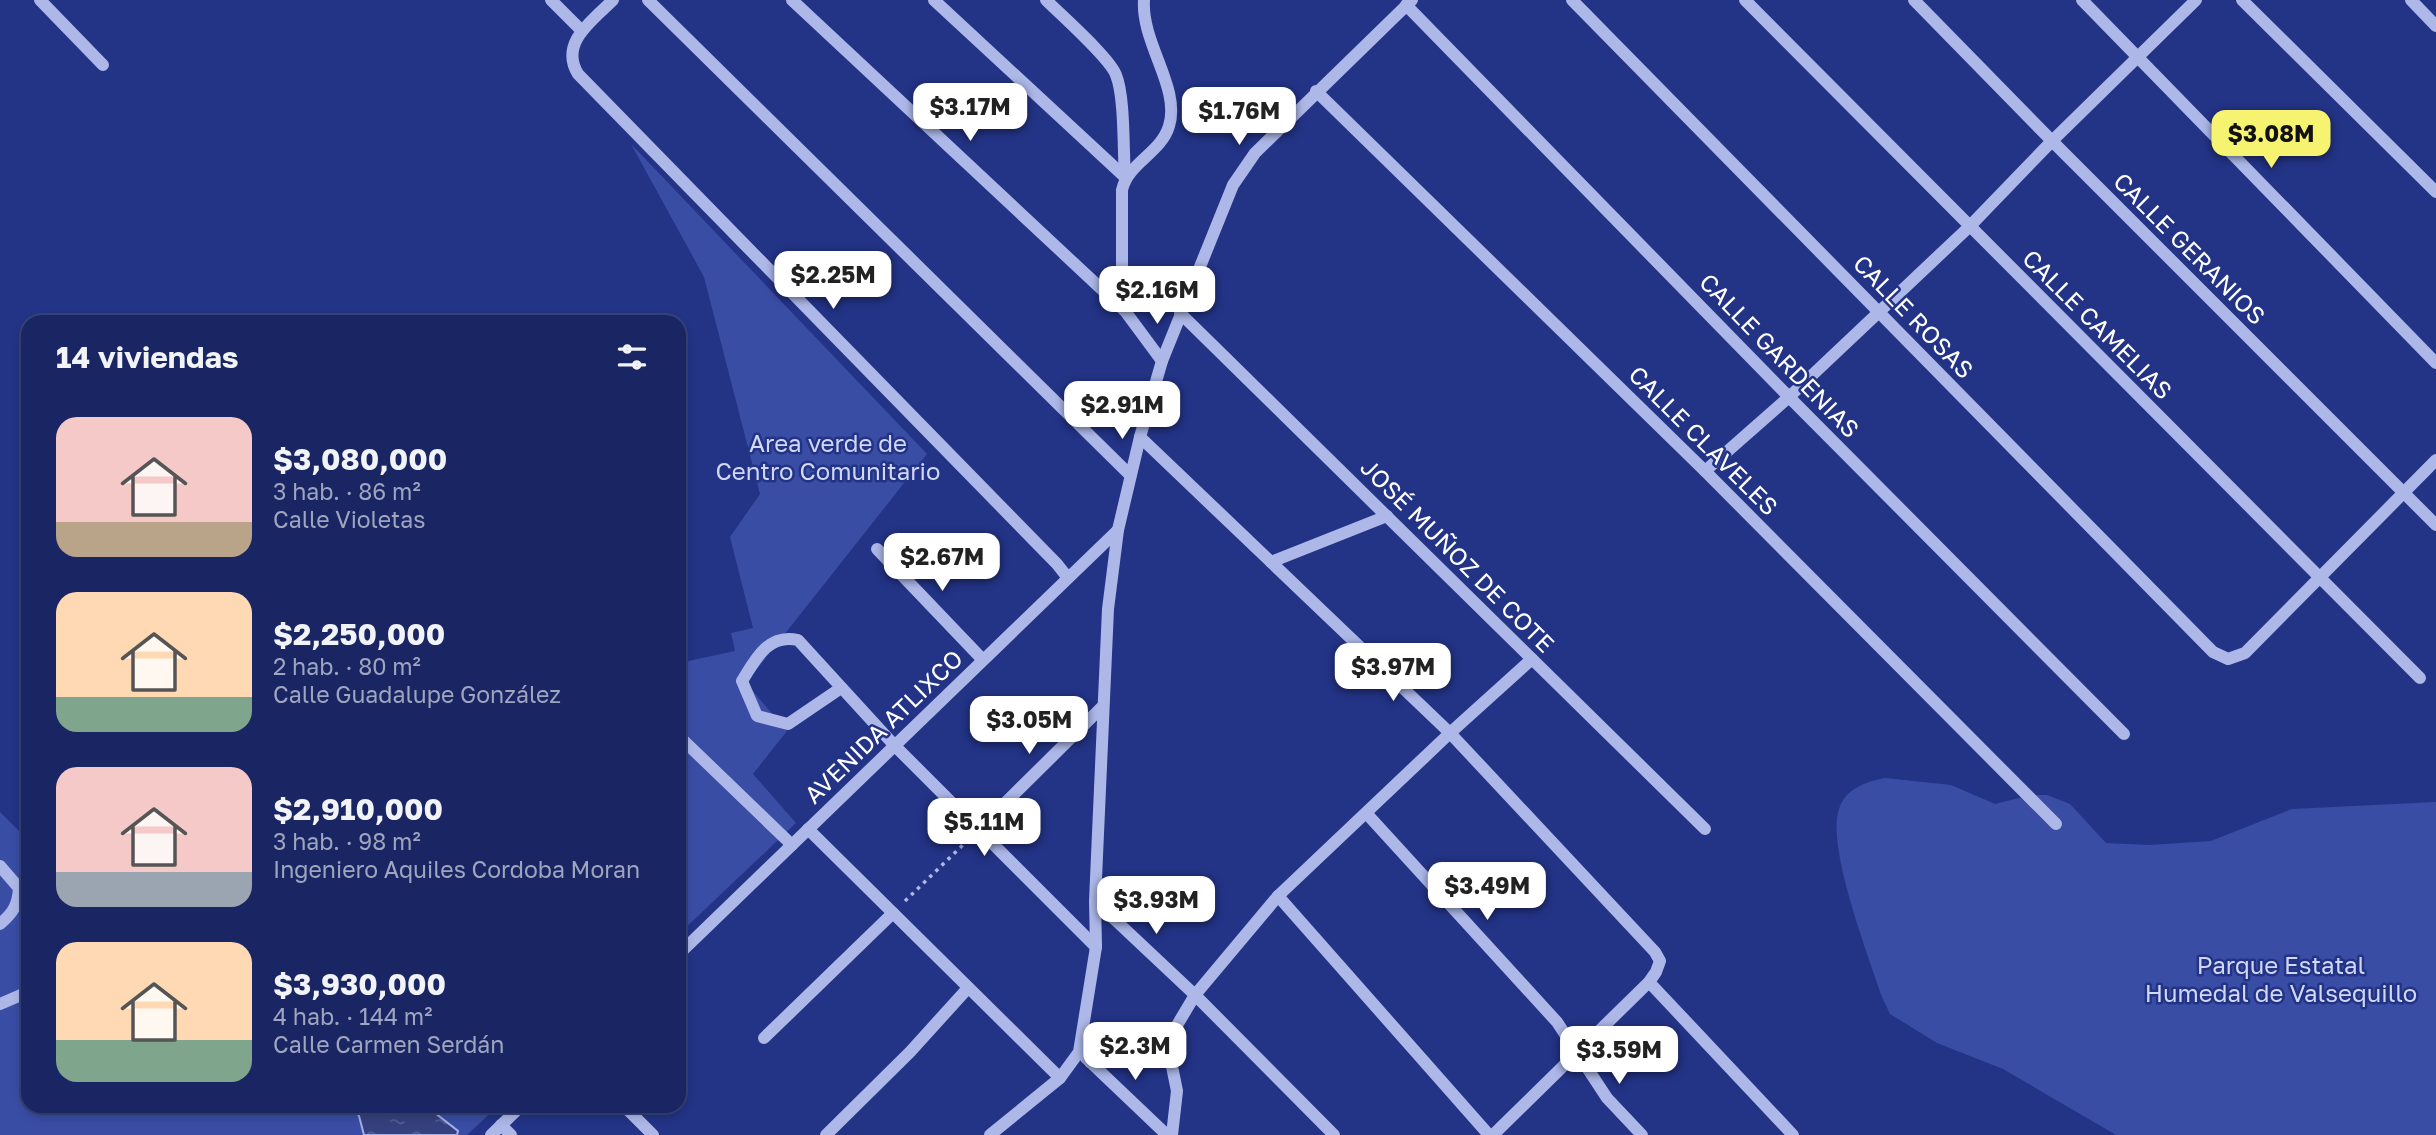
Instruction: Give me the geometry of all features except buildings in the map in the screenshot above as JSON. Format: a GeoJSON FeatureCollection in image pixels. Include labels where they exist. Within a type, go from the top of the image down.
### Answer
{"type":"FeatureCollection","features":[{"type":"Feature","properties":{"kind":"street"},"geometry":{"type":"LineString","coordinates":[[40,0],[103,65]]}},
{"type":"Feature","properties":{"kind":"street"},"geometry":{"type":"LineString","coordinates":[[551,0],[582,31]]}},
{"type":"Feature","properties":{"kind":"street"},"geometry":{"type":"LineString","coordinates":[[613,0],[582,31],[572,47],[570,62],[578,74],[1068,578]]}},
{"type":"Feature","properties":{"kind":"street"},"geometry":{"type":"LineString","coordinates":[[648,0],[1130,475]]}},
{"type":"Feature","properties":{"kind":"street"},"geometry":{"type":"LineString","coordinates":[[792,0],[1125,311],[1161,361]]}},
{"type":"Feature","properties":{"kind":"street"},"geometry":{"type":"LineString","coordinates":[[934,0],[1125,177]]}},
{"type":"Feature","properties":{"kind":"street"},"geometry":{"type":"LineString","coordinates":[[1046,0],[1116,73],[1125,177],[1122,190],[1122,292],[1125,311]]}},
{"type":"Feature","properties":{"kind":"street"},"geometry":{"type":"LineString","coordinates":[[1125,177],[1158,146],[1169,126],[1171,104],[1162,71],[1149,41],[1143,13],[1144,0]]}},
{"type":"Feature","properties":{"kind":"street","name":"CALLE ROSAS"},"geometry":{"type":"LineString","coordinates":[[1572,0],[2213,652],[2228,659],[2245,653],[2318,577]]}},
{"type":"Feature","properties":{"kind":"street","name":"CALLE CAMELIAS"},"geometry":{"type":"LineString","coordinates":[[1745,0],[2420,678]]}},
{"type":"Feature","properties":{"kind":"street","name":"CALLE GERANIOS"},"geometry":{"type":"LineString","coordinates":[[1914,0],[2436,525]]}},
{"type":"Feature","properties":{"kind":"street"},"geometry":{"type":"LineString","coordinates":[[2082,0],[2436,363]]}},
{"type":"Feature","properties":{"kind":"street"},"geometry":{"type":"LineString","coordinates":[[1705,471],[1789,397],[1969,227],[2052,141],[2196,0]]}},
{"type":"Feature","properties":{"kind":"street"},"geometry":{"type":"LineString","coordinates":[[2242,0],[2436,192]]}},
{"type":"Feature","properties":{"kind":"street"},"geometry":{"type":"LineString","coordinates":[[2411,0],[2436,26]]}},
{"type":"Feature","properties":{"kind":"street"},"geometry":{"type":"LineString","coordinates":[[990,1135],[1060,1077],[1080,1052],[1096,947],[1095,901],[1108,609],[1118,530],[1161,361],[1233,185],[1255,153],[1409,3]]}},
{"type":"Feature","properties":{"kind":"street","name":"CALLE GARDENIAS"},"geometry":{"type":"LineString","coordinates":[[1409,3],[1789,397],[2124,734]]}},
{"type":"Feature","properties":{"kind":"street","name":"CALLE CLAVELES"},"geometry":{"type":"LineString","coordinates":[[1316,91],[1705,471],[2056,824]]}},
{"type":"Feature","properties":{"kind":"street","name":"JOSÉ MUÑOZ DE COTE"},"geometry":{"type":"LineString","coordinates":[[1180,313],[1705,829]]}},
{"type":"Feature","properties":{"kind":"street"},"geometry":{"type":"LineString","coordinates":[[1140,437],[1450,733],[1655,952],[1660,961],[1649,982],[1491,1135],[1278,896]]}},
{"type":"Feature","properties":{"kind":"street"},"geometry":{"type":"LineString","coordinates":[[2318,577],[2436,460]]}},
{"type":"Feature","properties":{"kind":"street"},"geometry":{"type":"LineString","coordinates":[[1270,562],[1387,516]]}},
{"type":"Feature","properties":{"kind":"street","name":"AVENIDA ATLIXCO"},"geometry":{"type":"LineString","coordinates":[[686,947],[1118,530]]}},
{"type":"Feature","properties":{"kind":"street"},"geometry":{"type":"LineString","coordinates":[[877,549],[983,660]]}},
{"type":"Feature","properties":{"kind":"street"},"geometry":{"type":"LineString","coordinates":[[841,688],[788,724],[757,716],[742,681],[762,649],[788,638],[798,640],[895,746],[1096,947]]}},
{"type":"Feature","properties":{"kind":"street"},"geometry":{"type":"LineString","coordinates":[[1170,1135],[1177,1091],[1167,1042],[1195,995],[1278,896],[1532,659]]}},
{"type":"Feature","properties":{"kind":"street"},"geometry":{"type":"LineString","coordinates":[[978,830],[1103,706]]}},
{"type":"Feature","properties":{"kind":"street"},"geometry":{"type":"LineString","coordinates":[[686,743],[792,845]]}},
{"type":"Feature","properties":{"kind":"street"},"geometry":{"type":"LineString","coordinates":[[1367,814],[1557,1022],[1607,1098],[1642,1135]]}},
{"type":"Feature","properties":{"kind":"street"},"geometry":{"type":"LineString","coordinates":[[808,829],[1060,1077]]}},
{"type":"Feature","properties":{"kind":"street"},"geometry":{"type":"LineString","coordinates":[[0,866],[19,888],[18,900],[11,914],[0,924]]}},
{"type":"Feature","properties":{"kind":"street"},"geometry":{"type":"LineString","coordinates":[[1095,901],[1195,995],[1334,1135]]}},
{"type":"Feature","properties":{"kind":"street"},"geometry":{"type":"LineString","coordinates":[[764,1038],[893,913]]}},
{"type":"Feature","properties":{"kind":"street"},"geometry":{"type":"LineString","coordinates":[[1649,982],[1793,1135]]}},
{"type":"Feature","properties":{"kind":"street"},"geometry":{"type":"LineString","coordinates":[[825,1135],[910,1052],[968,988]]}},
{"type":"Feature","properties":{"kind":"street"},"geometry":{"type":"LineString","coordinates":[[0,1004],[21,995]]}},
{"type":"Feature","properties":{"kind":"street"},"geometry":{"type":"LineString","coordinates":[[1090,1062],[1167,1042]]}},
{"type":"Feature","properties":{"kind":"street"},"geometry":{"type":"LineString","coordinates":[[1080,1052],[1170,1135]]}},
{"type":"Feature","properties":{"kind":"street"},"geometry":{"type":"LineString","coordinates":[[491,1135],[514,1113]]}},
{"type":"Feature","properties":{"kind":"street"},"geometry":{"type":"LineString","coordinates":[[631,1113],[653,1135]]}},
{"type":"Feature","properties":{"kind":"street"},"geometry":{"type":"LineString","coordinates":[[501,1125],[511,1135]]}},
{"type":"Feature","properties":{"kind":"path"},"geometry":{"type":"LineString","coordinates":[[893,913],[978,830]]}},
{"type":"Feature","properties":{"kind":"green space","name":"Area verde de Centro Comunitario"},"geometry":{"type":"Polygon","coordinates":[[[631,144],[927,454],[746,683],[787,731],[753,774],[796,823],[686,927],[686,662],[735,651],[731,633],[753,628],[730,537],[760,494],[704,277],[631,144]]]}},
{"type":"Feature","properties":{"kind":"green space","name":"Parque Estatal Humedal de Valsequillo"},"geometry":{"type":"Polygon","coordinates":[[[1885,778],[1951,785],[1995,804],[2031,795],[2047,795],[2070,804],[2106,843],[2150,845],[2211,841],[2292,809],[2436,802],[2436,1135],[2116,1135],[2003,1069],[1937,1043],[1890,1014],[1859,930],[1843,875],[1837,826],[1839,809],[1846,796],[1864,784],[1885,778]]]}},
{"type":"Feature","properties":{"kind":"green space"},"geometry":{"type":"Polygon","coordinates":[[[0,812],[21,833],[21,1113],[491,1113],[467,1135],[0,1135],[0,812]]]}},
{"type":"Feature","properties":{"kind":"water"},"geometry":{"type":"Polygon","coordinates":[[[357,1113],[435,1113],[458,1131],[457,1135],[364,1135],[357,1113]]]}}]}
